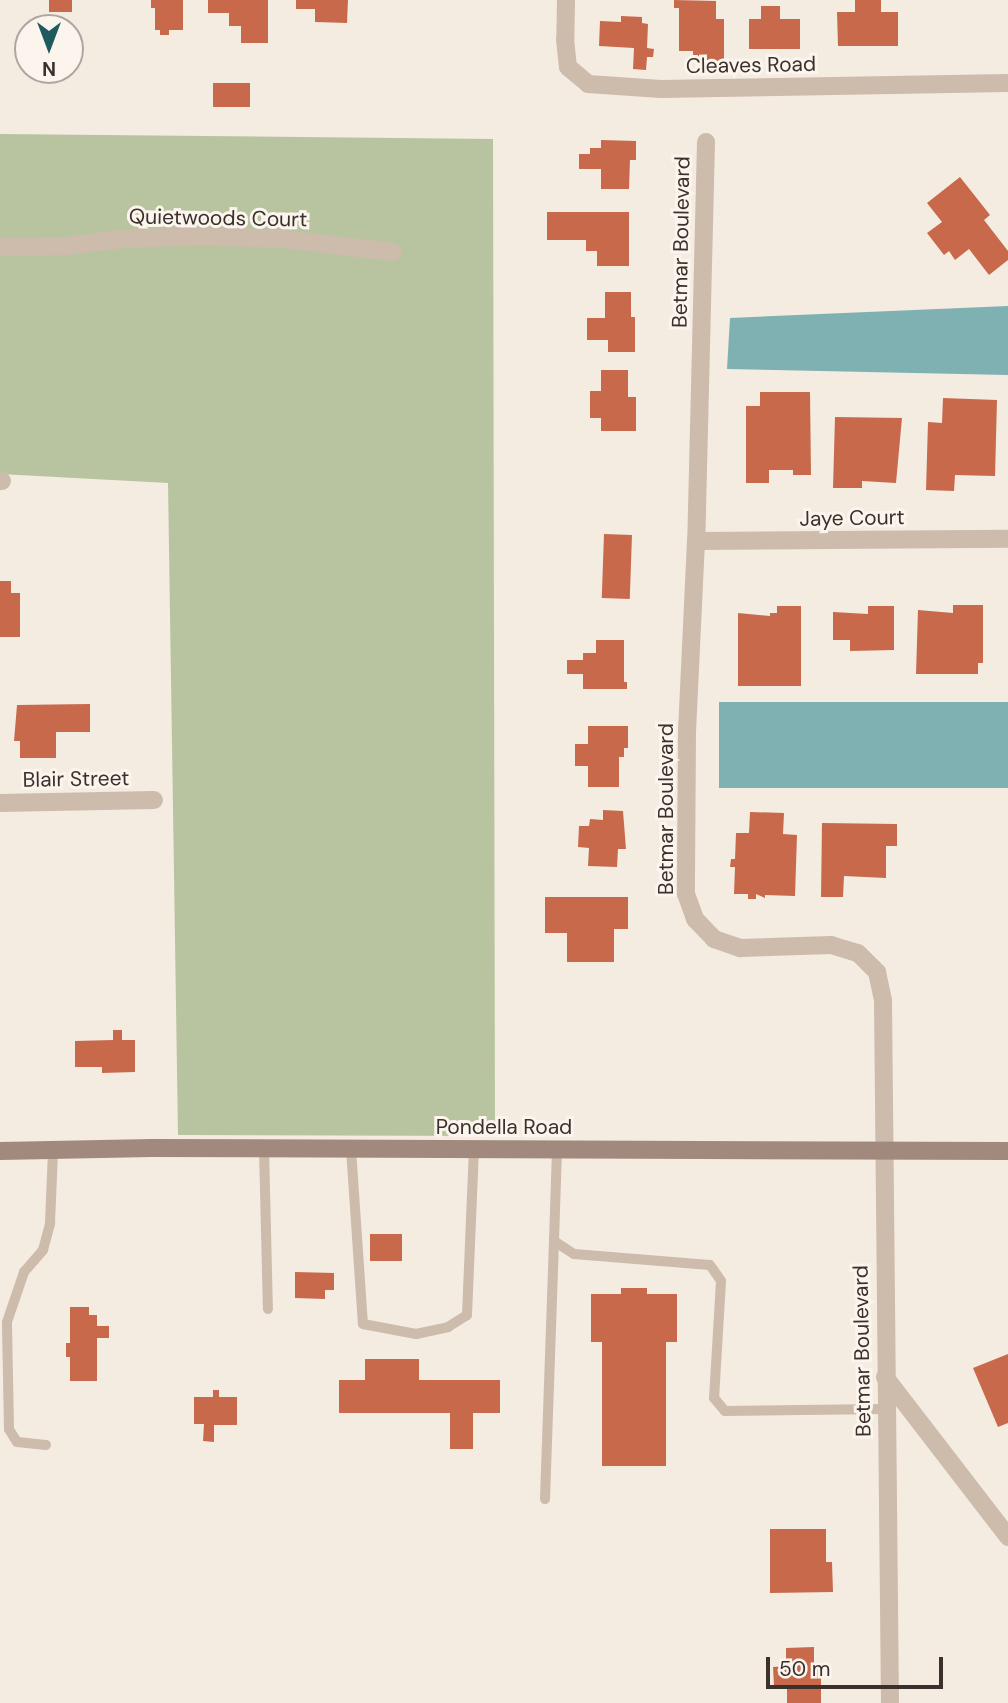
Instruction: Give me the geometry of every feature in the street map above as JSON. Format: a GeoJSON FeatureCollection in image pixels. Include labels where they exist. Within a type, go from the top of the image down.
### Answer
{"type":"FeatureCollection","features":[{"type":"Feature","properties":{"kind":"main road","name":"Pondella Road"},"geometry":{"type":"LineString","coordinates":[[0,1151],[1008,1151]]}},
{"type":"Feature","properties":{"kind":"street","name":"Cleaves Road"},"geometry":{"type":"LineString","coordinates":[[566,0],[565,39],[568,68],[588,84],[661,89],[1008,83]]}},
{"type":"Feature","properties":{"kind":"street","name":"Betmar Boulevard"},"geometry":{"type":"LineString","coordinates":[[706,142],[696,541],[687,732],[686,894],[695,919],[714,939],[740,948],[831,945],[858,953],[877,972],[883,1001],[890,1703]]}},
{"type":"Feature","properties":{"kind":"street","name":"Quietwoods Court"},"geometry":{"type":"LineString","coordinates":[[0,247],[67,246],[122,239],[204,236],[283,239],[392,252]]}},
{"type":"Feature","properties":{"kind":"street","name":"Jaye Court"},"geometry":{"type":"LineString","coordinates":[[696,541],[1008,539]]}},
{"type":"Feature","properties":{"kind":"street","name":"Blair Street"},"geometry":{"type":"LineString","coordinates":[[0,803],[154,800]]}},
{"type":"Feature","properties":{"kind":"street"},"geometry":{"type":"LineString","coordinates":[[885,1377],[1008,1537]]}},
{"type":"Feature","properties":{"kind":"lane"},"geometry":{"type":"LineString","coordinates":[[264,1149],[268,1309]]}},
{"type":"Feature","properties":{"kind":"lane"},"geometry":{"type":"LineString","coordinates":[[351,1149],[363,1324],[416,1334],[448,1327],[467,1315],[474,1149]]}},
{"type":"Feature","properties":{"kind":"lane"},"geometry":{"type":"LineString","coordinates":[[46,1445],[17,1442],[9,1429],[7,1322],[24,1272],[43,1250],[50,1223],[53,1150]]}},
{"type":"Feature","properties":{"kind":"lane"},"geometry":{"type":"LineString","coordinates":[[545,1499],[557,1150]]}},
{"type":"Feature","properties":{"kind":"lane"},"geometry":{"type":"LineString","coordinates":[[554,1241],[574,1254],[710,1265],[721,1281],[714,1398],[725,1411],[886,1409]]}},
{"type":"Feature","properties":{"kind":"green space"},"geometry":{"type":"Polygon","coordinates":[[[0,134],[493,139],[495,1136],[178,1135],[168,483],[0,474],[0,134]]]}},
{"type":"Feature","properties":{"kind":"water"},"geometry":{"type":"Polygon","coordinates":[[[1008,306],[1008,375],[727,369],[730,318],[1008,306]]]}},
{"type":"Feature","properties":{"kind":"water"},"geometry":{"type":"Polygon","coordinates":[[[719,702],[1008,702],[1008,788],[719,788],[719,702]]]}},
{"type":"Feature","properties":{"kind":"building"},"geometry":{"type":"Polygon","coordinates":[[[49,0],[72,0],[72,12],[49,12],[49,0]]]}},
{"type":"Feature","properties":{"kind":"building"},"geometry":{"type":"Polygon","coordinates":[[[151,0],[183,0],[183,30],[169,30],[169,35],[160,35],[160,30],[155,30],[155,8],[151,8],[151,0]]]}},
{"type":"Feature","properties":{"kind":"building"},"geometry":{"type":"Polygon","coordinates":[[[208,0],[268,0],[268,43],[241,43],[241,26],[229,26],[229,13],[208,13],[208,0]]]}},
{"type":"Feature","properties":{"kind":"building"},"geometry":{"type":"Polygon","coordinates":[[[296,0],[348,0],[347,23],[315,22],[315,9],[296,9],[296,0]]]}},
{"type":"Feature","properties":{"kind":"building"},"geometry":{"type":"Polygon","coordinates":[[[674,0],[716,1],[716,19],[724,19],[724,73],[698,73],[698,55],[693,55],[693,51],[679,51],[679,8],[674,8],[674,0]]]}},
{"type":"Feature","properties":{"kind":"building"},"geometry":{"type":"Polygon","coordinates":[[[855,0],[881,0],[881,12],[898,12],[898,46],[838,46],[837,12],[855,12],[855,0]]]}},
{"type":"Feature","properties":{"kind":"building"},"geometry":{"type":"Polygon","coordinates":[[[761,6],[780,6],[780,19],[800,19],[800,49],[749,49],[749,19],[761,19],[761,6]]]}},
{"type":"Feature","properties":{"kind":"building"},"geometry":{"type":"Polygon","coordinates":[[[621,16],[642,17],[642,23],[648,24],[647,48],[654,49],[653,57],[647,57],[646,70],[633,69],[634,48],[599,46],[600,21],[621,22],[621,16]]]}},
{"type":"Feature","properties":{"kind":"building"},"geometry":{"type":"Polygon","coordinates":[[[213,83],[250,83],[250,107],[213,107],[213,83]]]}},
{"type":"Feature","properties":{"kind":"building"},"geometry":{"type":"Polygon","coordinates":[[[601,140],[636,141],[636,160],[630,160],[629,189],[601,189],[601,169],[579,169],[579,154],[590,154],[590,148],[601,148],[601,140]]]}},
{"type":"Feature","properties":{"kind":"building"},"geometry":{"type":"Polygon","coordinates":[[[960,177],[990,215],[984,220],[1008,251],[1008,260],[989,275],[969,249],[955,260],[949,251],[944,255],[927,233],[942,222],[927,203],[960,177]]]}},
{"type":"Feature","properties":{"kind":"building"},"geometry":{"type":"Polygon","coordinates":[[[547,212],[629,212],[629,266],[597,266],[597,251],[586,251],[586,240],[547,240],[547,212]]]}},
{"type":"Feature","properties":{"kind":"building"},"geometry":{"type":"Polygon","coordinates":[[[605,292],[631,292],[631,317],[635,317],[635,352],[608,352],[608,340],[587,340],[587,318],[605,318],[605,292]]]}},
{"type":"Feature","properties":{"kind":"building"},"geometry":{"type":"Polygon","coordinates":[[[601,370],[628,370],[628,397],[636,397],[636,431],[601,431],[601,418],[590,418],[590,391],[601,391],[601,370]]]}},
{"type":"Feature","properties":{"kind":"building"},"geometry":{"type":"Polygon","coordinates":[[[760,392],[810,392],[811,475],[793,475],[793,470],[769,470],[769,483],[746,483],[746,406],[760,406],[760,392]]]}},
{"type":"Feature","properties":{"kind":"building"},"geometry":{"type":"Polygon","coordinates":[[[943,398],[997,400],[995,476],[955,475],[954,491],[926,490],[928,422],[942,423],[943,398]]]}},
{"type":"Feature","properties":{"kind":"building"},"geometry":{"type":"Polygon","coordinates":[[[835,417],[902,418],[896,483],[862,481],[862,488],[833,488],[835,417]]]}},
{"type":"Feature","properties":{"kind":"building"},"geometry":{"type":"Polygon","coordinates":[[[604,534],[632,535],[630,599],[602,598],[604,534]]]}},
{"type":"Feature","properties":{"kind":"building"},"geometry":{"type":"Polygon","coordinates":[[[0,581],[11,581],[11,593],[20,593],[20,637],[0,637],[0,581]]]}},
{"type":"Feature","properties":{"kind":"building"},"geometry":{"type":"Polygon","coordinates":[[[953,605],[983,605],[983,663],[978,663],[978,674],[916,674],[918,610],[953,613],[953,605]]]}},
{"type":"Feature","properties":{"kind":"building"},"geometry":{"type":"Polygon","coordinates":[[[777,606],[801,606],[801,686],[738,686],[738,613],[770,616],[770,613],[777,613],[777,606]]]}},
{"type":"Feature","properties":{"kind":"building"},"geometry":{"type":"Polygon","coordinates":[[[868,606],[894,606],[894,650],[850,651],[850,640],[833,640],[833,612],[868,614],[868,606]]]}},
{"type":"Feature","properties":{"kind":"building"},"geometry":{"type":"Polygon","coordinates":[[[596,640],[624,640],[624,682],[627,682],[627,689],[583,689],[583,674],[567,674],[567,660],[583,660],[583,653],[596,653],[596,640]]]}},
{"type":"Feature","properties":{"kind":"building"},"geometry":{"type":"Polygon","coordinates":[[[90,704],[90,732],[56,732],[56,758],[20,758],[20,741],[14,741],[17,705],[90,704]]]}},
{"type":"Feature","properties":{"kind":"building"},"geometry":{"type":"Polygon","coordinates":[[[588,726],[628,726],[628,748],[624,748],[624,757],[619,757],[619,787],[588,787],[588,766],[575,766],[575,744],[588,744],[588,726]]]}},
{"type":"Feature","properties":{"kind":"building"},"geometry":{"type":"Polygon","coordinates":[[[603,810],[623,811],[626,849],[618,849],[617,867],[588,866],[589,848],[578,847],[579,826],[589,826],[590,819],[603,820],[603,810]]]}},
{"type":"Feature","properties":{"kind":"building"},"geometry":{"type":"Polygon","coordinates":[[[750,812],[784,813],[783,834],[797,835],[795,896],[765,895],[765,898],[756,894],[756,899],[748,899],[748,894],[734,894],[735,867],[730,867],[731,859],[735,859],[736,833],[749,833],[750,812]]]}},
{"type":"Feature","properties":{"kind":"building"},"geometry":{"type":"Polygon","coordinates":[[[822,823],[897,824],[897,846],[886,846],[886,878],[844,876],[843,897],[821,897],[822,823]]]}},
{"type":"Feature","properties":{"kind":"building"},"geometry":{"type":"Polygon","coordinates":[[[545,897],[628,897],[628,929],[614,929],[614,962],[567,962],[567,933],[545,933],[545,897]]]}},
{"type":"Feature","properties":{"kind":"building"},"geometry":{"type":"Polygon","coordinates":[[[113,1030],[122,1030],[122,1040],[135,1040],[135,1072],[102,1073],[102,1067],[75,1067],[75,1041],[113,1040],[113,1030]]]}},
{"type":"Feature","properties":{"kind":"building"},"geometry":{"type":"Polygon","coordinates":[[[370,1234],[402,1234],[402,1261],[370,1261],[370,1234]]]}},
{"type":"Feature","properties":{"kind":"building"},"geometry":{"type":"Polygon","coordinates":[[[295,1272],[334,1273],[334,1290],[325,1290],[325,1299],[295,1298],[295,1272]]]}},
{"type":"Feature","properties":{"kind":"building"},"geometry":{"type":"Polygon","coordinates":[[[621,1288],[647,1288],[647,1294],[677,1294],[677,1342],[666,1342],[666,1466],[602,1466],[602,1342],[591,1342],[591,1294],[621,1294],[621,1288]]]}},
{"type":"Feature","properties":{"kind":"building"},"geometry":{"type":"Polygon","coordinates":[[[70,1307],[89,1307],[89,1315],[97,1315],[97,1326],[109,1326],[109,1338],[97,1338],[97,1381],[70,1381],[70,1357],[66,1357],[66,1343],[70,1343],[70,1307]]]}},
{"type":"Feature","properties":{"kind":"building"},"geometry":{"type":"Polygon","coordinates":[[[1008,1354],[1008,1423],[998,1427],[973,1368],[1008,1354]]]}},
{"type":"Feature","properties":{"kind":"building"},"geometry":{"type":"Polygon","coordinates":[[[365,1359],[419,1359],[419,1380],[500,1380],[500,1413],[473,1413],[473,1449],[450,1449],[450,1413],[339,1413],[339,1380],[365,1380],[365,1359]]]}},
{"type":"Feature","properties":{"kind":"building"},"geometry":{"type":"Polygon","coordinates":[[[213,1390],[219,1390],[219,1397],[237,1397],[237,1425],[214,1425],[214,1442],[203,1441],[204,1424],[194,1424],[194,1397],[213,1397],[213,1390]]]}},
{"type":"Feature","properties":{"kind":"building"},"geometry":{"type":"Polygon","coordinates":[[[770,1529],[826,1529],[826,1562],[832,1562],[833,1592],[770,1593],[770,1529]]]}},
{"type":"Feature","properties":{"kind":"building"},"geometry":{"type":"Polygon","coordinates":[[[814,1647],[814,1664],[821,1663],[821,1703],[787,1703],[787,1685],[774,1686],[773,1667],[786,1666],[786,1648],[814,1647]]]}}]}
